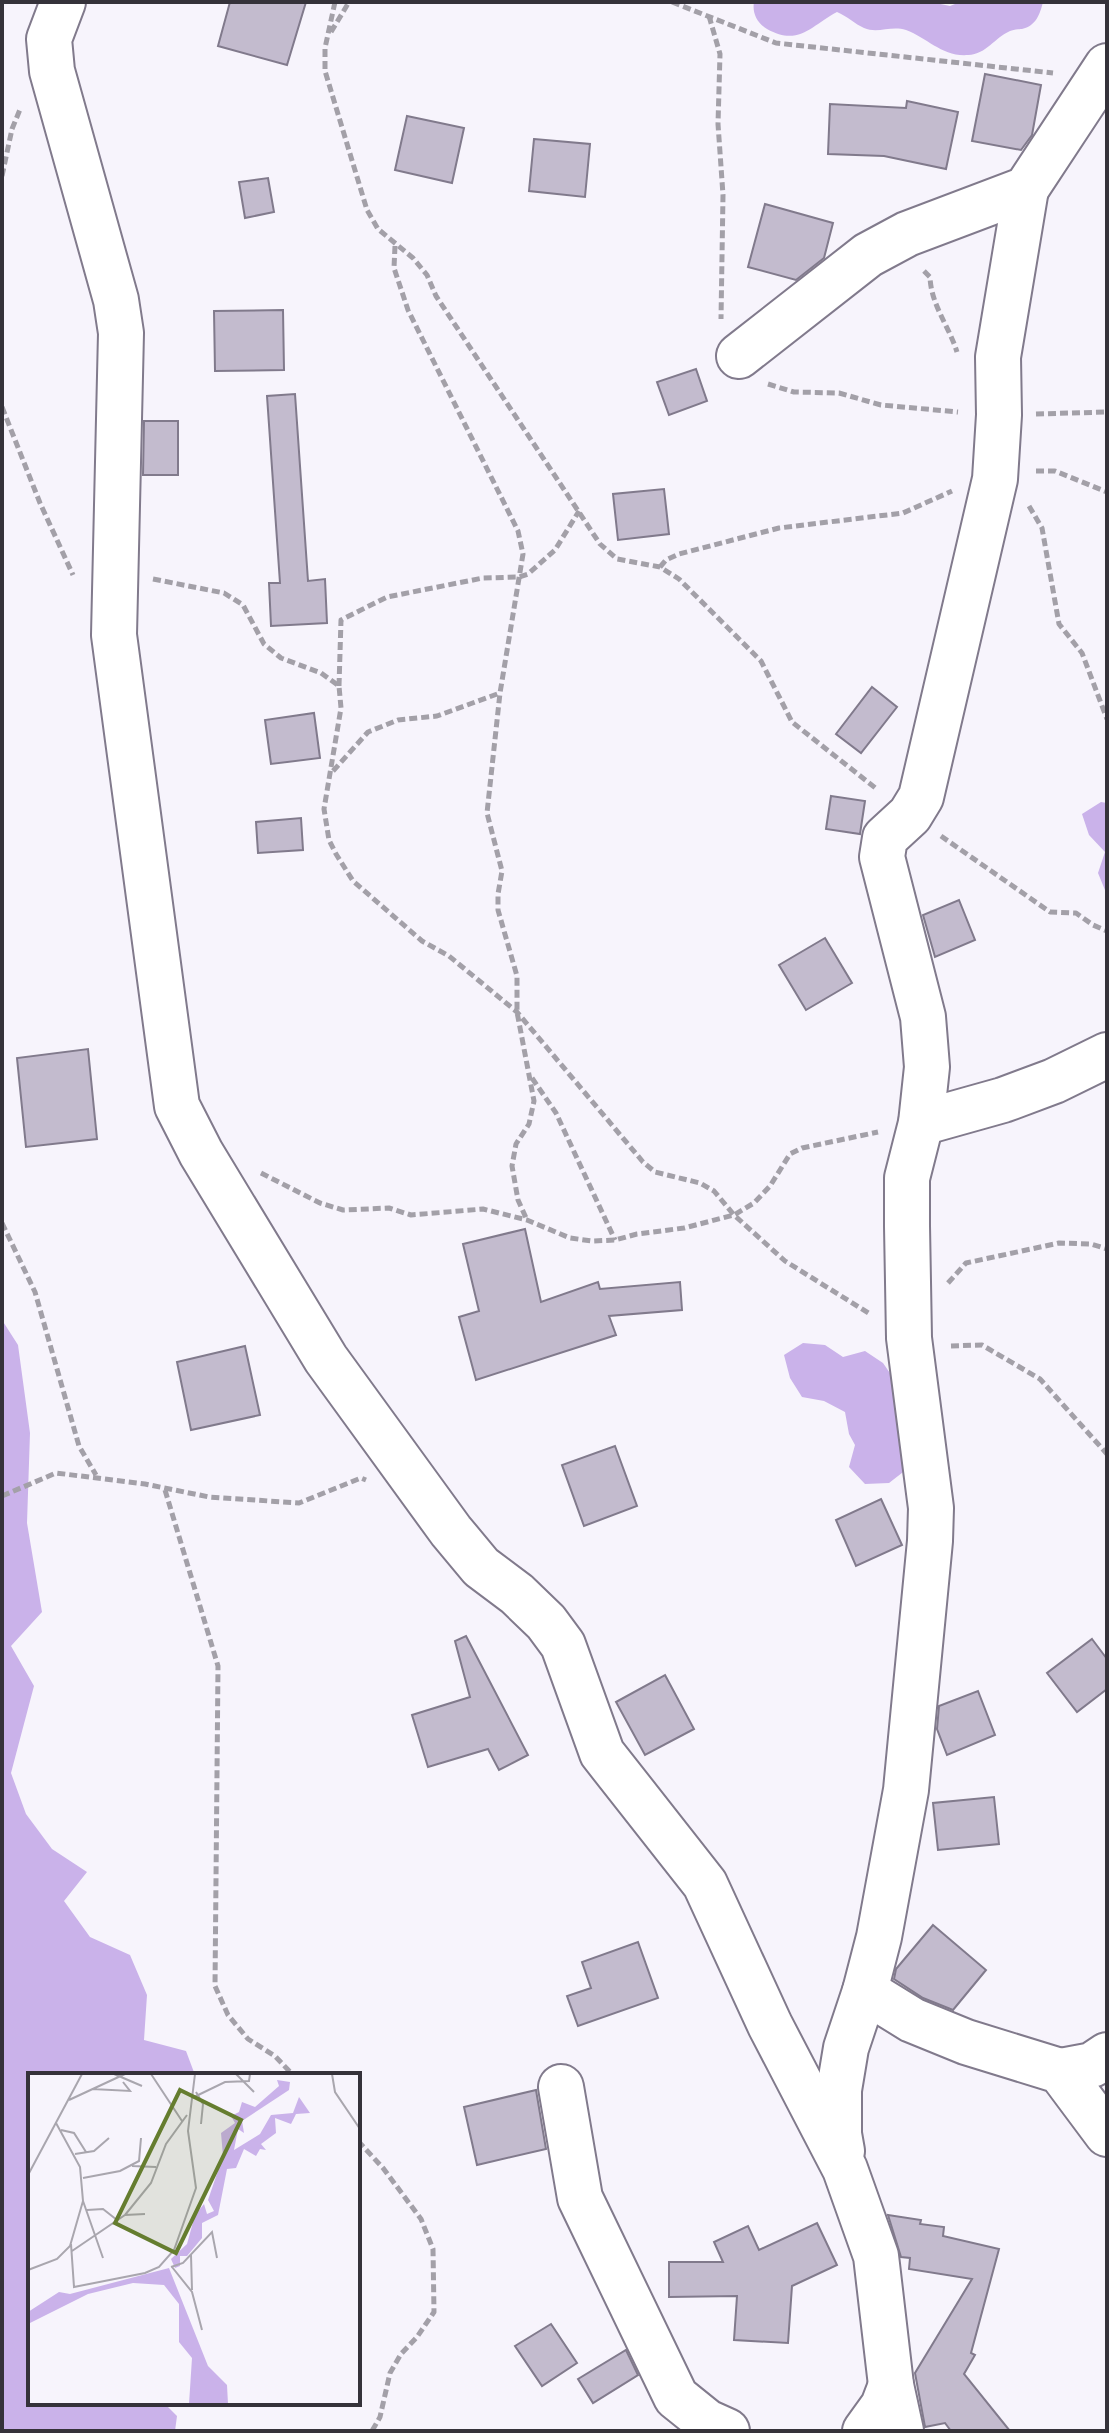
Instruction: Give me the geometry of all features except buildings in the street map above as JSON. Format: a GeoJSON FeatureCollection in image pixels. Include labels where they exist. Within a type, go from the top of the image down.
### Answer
{"type":"FeatureCollection","features":[{"type":"Feature","properties":{"kind":"street"},"geometry":{"type":"LineString","coordinates":[[63,2],[49,39],[52,71],[116,300],[121,333],[98,580],[114,635],[177,1106],[201,1153],[326,1359],[481,1567],[517,1594],[546,1622],[563,1645],[602,1753],[705,1884],[770,2025],[845,2169],[876,2256],[891,2385],[901,2431]]}},
{"type":"Feature","properties":{"kind":"street"},"geometry":{"type":"LineString","coordinates":[[845,2169],[839,2134],[839,2090],[846,2048],[879,1937],[906,1790],[931,1508],[909,1343],[907,1178],[921,1123],[927,1067],[923,1017],[882,857],[885,838],[910,815],[921,797],[1004,477],[998,357],[1026,189],[1107,66]]}},
{"type":"Feature","properties":{"kind":"street"},"geometry":{"type":"LineString","coordinates":[[739,356],[868,255],[907,234],[1026,189]]}},
{"type":"Feature","properties":{"kind":"street"},"geometry":{"type":"LineString","coordinates":[[921,1123],[1003,1100],[1054,1081],[1107,1055]]}},
{"type":"Feature","properties":{"kind":"street"},"geometry":{"type":"LineString","coordinates":[[865,1991],[912,2020],[1060,2071],[1092,2065],[1107,2055]]}},
{"type":"Feature","properties":{"kind":"street"},"geometry":{"type":"LineString","coordinates":[[1060,2071],[1107,2134]]}},
{"type":"Feature","properties":{"kind":"street"},"geometry":{"type":"LineString","coordinates":[[561,2087],[580,2198],[676,2397],[707,2422],[727,2431]]}},
{"type":"Feature","properties":{"kind":"street"},"geometry":{"type":"LineString","coordinates":[[865,2431],[883,2406],[891,2385]]}},
{"type":"Feature","properties":{"kind":"path"},"geometry":{"type":"LineString","coordinates":[[335,2],[325,48],[325,71],[367,210],[378,229],[413,258],[427,275],[436,296],[600,544],[617,559],[660,567],[679,579],[761,661],[792,722],[910,815],[1050,912],[1076,913],[1107,931]]}},
{"type":"Feature","properties":{"kind":"path"},"geometry":{"type":"LineString","coordinates":[[325,48],[334,25],[349,2]]}},
{"type":"Feature","properties":{"kind":"path"},"geometry":{"type":"LineString","coordinates":[[672,2],[776,43],[1045,74],[1107,66]]}},
{"type":"Feature","properties":{"kind":"path"},"geometry":{"type":"LineString","coordinates":[[709,16],[720,54],[718,124],[723,195],[721,331],[725,347],[739,356],[761,381],[794,392],[839,393],[881,405],[999,415],[1107,412]]}},
{"type":"Feature","properties":{"kind":"path"},"geometry":{"type":"LineString","coordinates":[[907,234],[918,243],[922,269],[930,277],[939,317],[957,353]]}},
{"type":"Feature","properties":{"kind":"path"},"geometry":{"type":"LineString","coordinates":[[395,245],[394,268],[408,310],[518,531],[523,554],[500,693],[487,813],[502,871],[498,910],[517,976],[517,1012],[534,1101],[529,1124],[516,1144],[512,1166],[518,1200],[527,1220]]}},
{"type":"Feature","properties":{"kind":"path"},"geometry":{"type":"LineString","coordinates":[[2,407],[40,503],[98,580],[224,593],[243,605],[264,644],[281,658],[321,673],[339,686]]}},
{"type":"Feature","properties":{"kind":"path"},"geometry":{"type":"LineString","coordinates":[[660,567],[679,554],[779,528],[903,513],[957,489],[1034,471],[1055,471],[1107,492]]}},
{"type":"Feature","properties":{"kind":"path"},"geometry":{"type":"LineString","coordinates":[[1004,477],[1042,528],[1059,624],[1082,653],[1107,719]]}},
{"type":"Feature","properties":{"kind":"path"},"geometry":{"type":"LineString","coordinates":[[579,511],[555,550],[528,574],[483,578],[387,597],[341,620],[341,708],[324,809],[329,840],[353,881],[422,941],[449,956],[517,1012],[643,1162],[655,1172],[700,1183],[714,1191],[734,1215],[785,1261],[909,1343],[982,1345],[992,1349],[1040,1379],[1107,1454]]}},
{"type":"Feature","properties":{"kind":"path"},"geometry":{"type":"LineString","coordinates":[[331,772],[368,732],[398,720],[437,716],[500,693]]}},
{"type":"Feature","properties":{"kind":"path"},"geometry":{"type":"LineString","coordinates":[[530,1076],[556,1113],[615,1240]]}},
{"type":"Feature","properties":{"kind":"path"},"geometry":{"type":"LineString","coordinates":[[253,1169],[320,1203],[343,1210],[389,1208],[411,1215],[483,1209],[527,1220],[570,1238],[615,1240],[684,1228],[734,1215],[754,1203],[770,1186],[790,1154],[802,1148],[921,1123]]}},
{"type":"Feature","properties":{"kind":"path"},"geometry":{"type":"LineString","coordinates":[[2,1223],[35,1292],[79,1446],[94,1473],[100,1477]]}},
{"type":"Feature","properties":{"kind":"path"},"geometry":{"type":"LineString","coordinates":[[944,1287],[966,1263],[1059,1243],[1091,1244],[1107,1249]]}},
{"type":"Feature","properties":{"kind":"path"},"geometry":{"type":"LineString","coordinates":[[2,1496],[56,1473],[145,1484],[209,1497],[299,1503],[361,1478],[401,1495],[423,1492]]}},
{"type":"Feature","properties":{"kind":"path"},"geometry":{"type":"LineString","coordinates":[[165,1490],[218,1666],[215,1986],[228,2015],[248,2039],[275,2056],[291,2073]]}},
{"type":"Feature","properties":{"kind":"path"},"geometry":{"type":"LineString","coordinates":[[360,2143],[421,2219],[433,2249],[434,2312],[390,2373],[380,2417],[372,2431]]}},
{"type":"Feature","properties":{"kind":"shaded area"},"geometry":{"type":"Polygon","coordinates":[[[754,2],[931,2],[950,6],[960,2],[1043,2],[1039,15],[1031,25],[1004,34],[980,52],[959,55],[906,30],[864,28],[837,12],[797,35],[778,34],[758,21],[754,2]]]}},
{"type":"Feature","properties":{"kind":"shaded area"},"geometry":{"type":"Polygon","coordinates":[[[1101,802],[1107,803],[1107,895],[1098,873],[1105,852],[1089,835],[1082,814],[1101,802]]]}},
{"type":"Feature","properties":{"kind":"shaded area"},"geometry":{"type":"Polygon","coordinates":[[[2,1320],[18,1345],[30,1433],[27,1523],[42,1612],[11,1646],[34,1686],[11,1773],[26,1814],[52,1849],[87,1872],[64,1901],[90,1937],[130,1955],[147,1995],[144,2040],[186,2051],[194,2073],[28,2073],[28,2405],[166,2405],[177,2416],[175,2431],[2,2431],[2,1320]]]}},
{"type":"Feature","properties":{"kind":"shaded area"},"geometry":{"type":"Polygon","coordinates":[[[803,1343],[825,1345],[843,1357],[865,1351],[883,1363],[896,1382],[907,1469],[889,1483],[865,1484],[849,1467],[855,1445],[849,1434],[845,1412],[824,1401],[802,1397],[790,1378],[784,1355],[803,1343]]]}}]}
